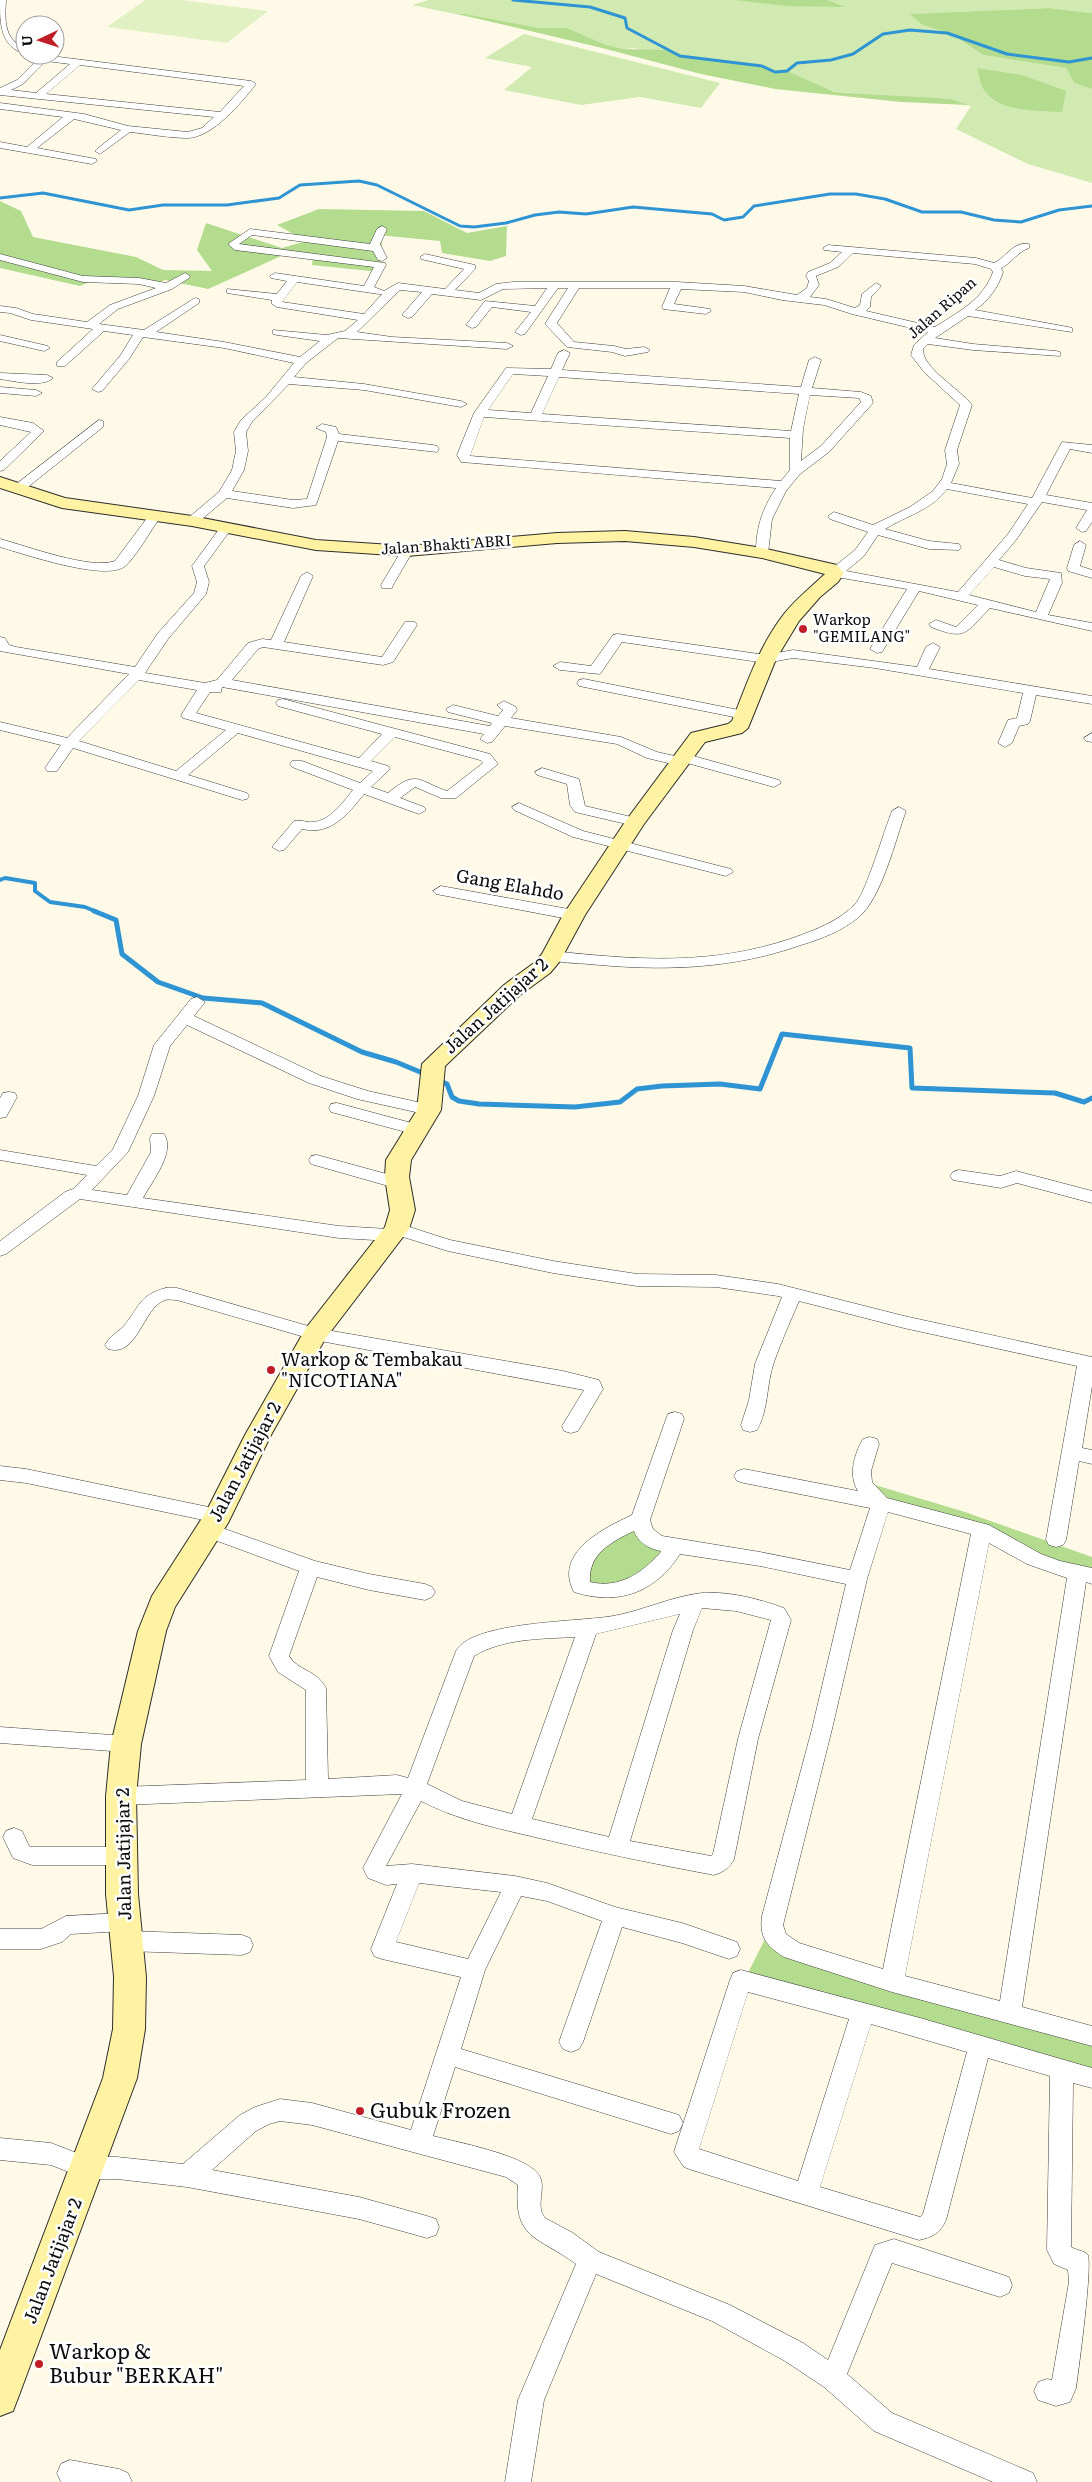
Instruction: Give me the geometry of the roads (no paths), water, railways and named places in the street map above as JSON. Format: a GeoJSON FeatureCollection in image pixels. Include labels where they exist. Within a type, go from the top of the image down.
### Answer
{"type":"FeatureCollection","features":[{"type":"Feature","properties":{"kind":"street"},"geometry":{"type":"LineString","coordinates":[[2,0],[0,26],[4,38],[15,47]]}},
{"type":"Feature","properties":{"kind":"street"},"geometry":{"type":"LineString","coordinates":[[0,106],[72,115],[128,129],[189,135],[205,130],[223,115],[251,84],[65,61]]}},
{"type":"Feature","properties":{"kind":"street"},"geometry":{"type":"LineString","coordinates":[[38,96],[77,63]]}},
{"type":"Feature","properties":{"kind":"street"},"geometry":{"type":"LineString","coordinates":[[0,92],[20,82],[37,65]]}},
{"type":"Feature","properties":{"kind":"street"},"geometry":{"type":"LineString","coordinates":[[0,92],[223,115]]}},
{"type":"Feature","properties":{"kind":"street"},"geometry":{"type":"LineString","coordinates":[[29,150],[72,115]]}},
{"type":"Feature","properties":{"kind":"street"},"geometry":{"type":"LineString","coordinates":[[100,151],[128,129]]}},
{"type":"Feature","properties":{"kind":"street"},"geometry":{"type":"LineString","coordinates":[[0,145],[92,162]]}},
{"type":"Feature","properties":{"kind":"street"},"geometry":{"type":"LineString","coordinates":[[375,248],[379,232],[382,229]]}},
{"type":"Feature","properties":{"kind":"street"},"geometry":{"type":"LineString","coordinates":[[368,289],[381,265],[381,254],[375,248],[250,232],[245,233],[233,246],[381,265]]}},
{"type":"Feature","properties":{"kind":"street"},"geometry":{"type":"LineString","coordinates":[[828,248],[920,255],[992,265],[1007,261],[1017,249],[1024,246]]}},
{"type":"Feature","properties":{"kind":"street"},"geometry":{"type":"LineString","coordinates":[[797,299],[808,294],[812,289],[814,281],[811,276],[812,274],[834,265],[843,258],[846,251],[851,250]]}},
{"type":"Feature","properties":{"kind":"street"},"geometry":{"type":"LineString","coordinates":[[0,257],[83,279],[138,281],[168,288]]}},
{"type":"Feature","properties":{"kind":"street"},"geometry":{"type":"LineString","coordinates":[[424,257],[471,267],[448,292]]}},
{"type":"Feature","properties":{"kind":"street","name":"Jalan Ripan"},"geometry":{"type":"LineString","coordinates":[[835,573],[860,553],[876,529],[894,518],[914,510],[937,494],[943,485],[953,464],[951,450],[966,405],[962,398],[947,390],[919,360],[916,354],[917,348],[931,335],[966,312],[988,290],[997,276],[992,265]]}},
{"type":"Feature","properties":{"kind":"street"},"geometry":{"type":"LineString","coordinates":[[89,326],[114,307],[168,288],[186,276]]}},
{"type":"Feature","properties":{"kind":"street"},"geometry":{"type":"LineString","coordinates":[[274,276],[389,292]]}},
{"type":"Feature","properties":{"kind":"street"},"geometry":{"type":"LineString","coordinates":[[295,278],[277,301],[281,306],[367,318]]}},
{"type":"Feature","properties":{"kind":"street"},"geometry":{"type":"LineString","coordinates":[[522,332],[554,285]]}},
{"type":"Feature","properties":{"kind":"street"},"geometry":{"type":"LineString","coordinates":[[575,285],[551,324],[559,330],[566,341],[572,345],[614,349],[621,353],[644,350]]}},
{"type":"Feature","properties":{"kind":"street"},"geometry":{"type":"LineString","coordinates":[[677,285],[668,308],[706,311]]}},
{"type":"Feature","properties":{"kind":"street"},"geometry":{"type":"LineString","coordinates":[[348,334],[367,318],[389,292],[398,286],[481,297],[500,286],[677,285],[744,289],[797,299],[826,302],[973,347],[1056,354]]}},
{"type":"Feature","properties":{"kind":"street"},"geometry":{"type":"LineString","coordinates":[[856,312],[865,307],[866,296],[876,286]]}},
{"type":"Feature","properties":{"kind":"street"},"geometry":{"type":"LineString","coordinates":[[408,316],[430,290]]}},
{"type":"Feature","properties":{"kind":"street"},"geometry":{"type":"LineString","coordinates":[[231,291],[280,298]]}},
{"type":"Feature","properties":{"kind":"street"},"geometry":{"type":"LineString","coordinates":[[98,389],[125,357],[133,341],[195,301]]}},
{"type":"Feature","properties":{"kind":"street"},"geometry":{"type":"LineString","coordinates":[[472,325],[489,303],[538,310]]}},
{"type":"Feature","properties":{"kind":"street"},"geometry":{"type":"LineString","coordinates":[[0,309],[89,326],[224,345],[302,360]]}},
{"type":"Feature","properties":{"kind":"street"},"geometry":{"type":"LineString","coordinates":[[966,312],[1068,330]]}},
{"type":"Feature","properties":{"kind":"street"},"geometry":{"type":"LineString","coordinates":[[62,364],[101,328]]}},
{"type":"Feature","properties":{"kind":"street"},"geometry":{"type":"LineString","coordinates":[[277,332],[329,339]]}},
{"type":"Feature","properties":{"kind":"street"},"geometry":{"type":"LineString","coordinates":[[192,521],[224,494],[238,470],[242,451],[241,428],[288,380],[302,360],[335,335],[348,334],[392,340],[507,346]]}},
{"type":"Feature","properties":{"kind":"street"},"geometry":{"type":"LineString","coordinates":[[0,338],[44,348]]}},
{"type":"Feature","properties":{"kind":"street"},"geometry":{"type":"LineString","coordinates":[[535,417],[564,353]]}},
{"type":"Feature","properties":{"kind":"street"},"geometry":{"type":"LineString","coordinates":[[605,375],[613,356]]}},
{"type":"Feature","properties":{"kind":"street"},"geometry":{"type":"LineString","coordinates":[[796,471],[794,456],[806,390],[815,360]]}},
{"type":"Feature","properties":{"kind":"street"},"geometry":{"type":"LineString","coordinates":[[762,554],[761,536],[766,515],[772,501],[796,471],[825,449],[867,403],[867,398],[861,394],[554,372],[511,366],[480,413],[463,456],[465,459],[783,485]]}},
{"type":"Feature","properties":{"kind":"street"},"geometry":{"type":"LineString","coordinates":[[0,376],[34,379],[47,378]]}},
{"type":"Feature","properties":{"kind":"street"},"geometry":{"type":"LineString","coordinates":[[288,380],[364,387],[461,404]]}},
{"type":"Feature","properties":{"kind":"street"},"geometry":{"type":"LineString","coordinates":[[0,390],[36,393]]}},
{"type":"Feature","properties":{"kind":"street"},"geometry":{"type":"LineString","coordinates":[[480,413],[798,435]]}},
{"type":"Feature","properties":{"kind":"street"},"geometry":{"type":"LineString","coordinates":[[0,421],[28,426],[38,431],[34,437],[0,467]]}},
{"type":"Feature","properties":{"kind":"street"},"geometry":{"type":"LineString","coordinates":[[19,488],[99,424]]}},
{"type":"Feature","properties":{"kind":"street"},"geometry":{"type":"LineString","coordinates":[[224,494],[293,504],[312,502],[333,437],[332,430],[322,428]]}},
{"type":"Feature","properties":{"kind":"street"},"geometry":{"type":"LineString","coordinates":[[333,437],[433,449]]}},
{"type":"Feature","properties":{"kind":"street"},"geometry":{"type":"LineString","coordinates":[[961,597],[1012,537],[1037,500],[1067,444],[1092,450]]}},
{"type":"Feature","properties":{"kind":"street","name":"Jalan Bhakti ABRI"},"geometry":{"type":"LineString","coordinates":[[0,482],[62,503],[192,521],[316,545],[407,551],[602,536],[656,538],[762,554],[831,570],[835,573]]}},
{"type":"Feature","properties":{"kind":"street"},"geometry":{"type":"LineString","coordinates":[[943,485],[1092,509],[1082,528]]}},
{"type":"Feature","properties":{"kind":"street"},"geometry":{"type":"LineString","coordinates":[[834,516],[923,543],[944,548],[955,547]]}},
{"type":"Feature","properties":{"kind":"street"},"geometry":{"type":"LineString","coordinates":[[0,543],[91,566],[114,568],[120,564],[154,517]]}},
{"type":"Feature","properties":{"kind":"street"},"geometry":{"type":"LineString","coordinates":[[52,768],[70,743],[138,674],[163,636],[200,594],[203,582],[198,573],[198,566],[226,528]]}},
{"type":"Feature","properties":{"kind":"street"},"geometry":{"type":"LineString","coordinates":[[1080,545],[1073,568],[1092,574]]}},
{"type":"Feature","properties":{"kind":"street"},"geometry":{"type":"LineString","coordinates":[[387,585],[407,551]]}},
{"type":"Feature","properties":{"kind":"street"},"geometry":{"type":"LineString","coordinates":[[992,562],[1025,572],[1056,576],[1056,582],[1040,617]]}},
{"type":"Feature","properties":{"kind":"street"},"geometry":{"type":"LineString","coordinates":[[835,573],[914,587],[1040,617],[1092,627]]}},
{"type":"Feature","properties":{"kind":"street","name":"Jalan Jatijajar 2"},"geometry":{"type":"LineString","coordinates":[[0,2398],[8,2357],[87,2168],[120,2078],[129,2029],[130,1977],[121,1856],[121,1796],[126,1744],[152,1631],[162,1604],[213,1523],[258,1434],[315,1334],[395,1232],[403,1215],[397,1169],[400,1156],[427,1100],[434,1064],[444,1052],[512,990],[542,968],[552,956],[574,915],[622,845],[635,822],[661,785],[683,760],[698,737],[735,729],[741,724],[766,659],[791,618],[813,593],[832,578],[835,573]]}},
{"type":"Feature","properties":{"kind":"street"},"geometry":{"type":"LineString","coordinates":[[276,645],[307,576]]}},
{"type":"Feature","properties":{"kind":"street"},"geometry":{"type":"LineString","coordinates":[[877,649],[914,587]]}},
{"type":"Feature","properties":{"kind":"street"},"geometry":{"type":"LineString","coordinates":[[936,624],[954,631],[960,631],[987,604]]}},
{"type":"Feature","properties":{"kind":"street"},"geometry":{"type":"LineString","coordinates":[[222,683],[253,646],[262,643],[383,661],[388,659],[410,625]]}},
{"type":"Feature","properties":{"kind":"street"},"geometry":{"type":"LineString","coordinates":[[560,666],[595,671],[618,638],[766,659],[794,654],[922,672],[1092,700]]}},
{"type":"Feature","properties":{"kind":"street"},"geometry":{"type":"LineString","coordinates":[[0,641],[4,648],[15,651],[272,700],[476,754],[486,757],[491,764],[451,795],[444,796],[418,783],[413,783],[389,799]]}},
{"type":"Feature","properties":{"kind":"street"},"geometry":{"type":"LineString","coordinates":[[922,672],[933,647]]}},
{"type":"Feature","properties":{"kind":"street"},"geometry":{"type":"LineString","coordinates":[[279,847],[298,824],[318,827],[332,820],[383,769],[363,762],[235,729],[188,714],[206,687],[222,683],[496,726],[554,728],[620,742],[652,755],[683,760],[774,783]]}},
{"type":"Feature","properties":{"kind":"street"},"geometry":{"type":"LineString","coordinates":[[584,684],[744,716]]}},
{"type":"Feature","properties":{"kind":"street"},"geometry":{"type":"LineString","coordinates":[[1005,743],[1013,724],[1023,720],[1029,702],[1030,690]]}},
{"type":"Feature","properties":{"kind":"street"},"geometry":{"type":"LineString","coordinates":[[476,754],[510,710],[509,707],[504,705]]}},
{"type":"Feature","properties":{"kind":"street"},"geometry":{"type":"LineString","coordinates":[[452,709],[496,726]]}},
{"type":"Feature","properties":{"kind":"street"},"geometry":{"type":"LineString","coordinates":[[0,726],[70,743],[242,796]]}},
{"type":"Feature","properties":{"kind":"street"},"geometry":{"type":"LineString","coordinates":[[176,777],[235,729]]}},
{"type":"Feature","properties":{"kind":"street"},"geometry":{"type":"LineString","coordinates":[[363,762],[392,732]]}},
{"type":"Feature","properties":{"kind":"street"},"geometry":{"type":"LineString","coordinates":[[297,764],[419,810]]}},
{"type":"Feature","properties":{"kind":"street"},"geometry":{"type":"LineString","coordinates":[[542,772],[574,782],[577,805],[580,809],[635,822]]}},
{"type":"Feature","properties":{"kind":"street"},"geometry":{"type":"LineString","coordinates":[[519,808],[578,834],[726,872]]}},
{"type":"Feature","properties":{"kind":"street"},"geometry":{"type":"LineString","coordinates":[[552,956],[626,963],[696,966],[740,959],[792,944],[826,931],[848,919],[859,910],[867,898],[899,811]]}},
{"type":"Feature","properties":{"kind":"street","name":"Gang Elahdo"},"geometry":{"type":"LineString","coordinates":[[441,891],[574,915]]}},
{"type":"Feature","properties":{"kind":"street"},"geometry":{"type":"LineString","coordinates":[[0,1250],[70,1196],[79,1192],[120,1152],[146,1096],[162,1044],[197,1002]]}},
{"type":"Feature","properties":{"kind":"street"},"geometry":{"type":"LineString","coordinates":[[184,1018],[220,1033],[299,1072],[341,1089],[381,1100],[427,1100]]}},
{"type":"Feature","properties":{"kind":"street"},"geometry":{"type":"LineString","coordinates":[[0,1113],[9,1097]]}},
{"type":"Feature","properties":{"kind":"street"},"geometry":{"type":"LineString","coordinates":[[337,1108],[427,1100]]}},
{"type":"Feature","properties":{"kind":"street"},"geometry":{"type":"LineString","coordinates":[[132,1202],[159,1152],[158,1138]]}},
{"type":"Feature","properties":{"kind":"street"},"geometry":{"type":"LineString","coordinates":[[0,1155],[99,1172]]}},
{"type":"Feature","properties":{"kind":"street"},"geometry":{"type":"LineString","coordinates":[[318,1160],[399,1183]]}},
{"type":"Feature","properties":{"kind":"street"},"geometry":{"type":"LineString","coordinates":[[959,1176],[1001,1182],[1016,1177],[1092,1197]]}},
{"type":"Feature","properties":{"kind":"street"},"geometry":{"type":"LineString","coordinates":[[79,1192],[132,1202],[339,1232],[395,1232],[553,1267],[637,1280],[716,1280],[793,1293],[904,1322],[1090,1362],[1070,1452],[1056,1540]]}},
{"type":"Feature","properties":{"kind":"street"},"geometry":{"type":"LineString","coordinates":[[114,1345],[127,1335],[156,1296],[168,1293],[315,1334],[563,1378],[592,1385],[594,1389],[571,1426]]}},
{"type":"Feature","properties":{"kind":"street"},"geometry":{"type":"LineString","coordinates":[[750,1425],[758,1400],[764,1364],[793,1293]]}},
{"type":"Feature","properties":{"kind":"street"},"geometry":{"type":"LineString","coordinates":[[675,1419],[640,1520],[644,1533],[657,1543],[760,1559],[857,1579]]}},
{"type":"Feature","properties":{"kind":"street"},"geometry":{"type":"LineString","coordinates":[[870,1444],[860,1479],[863,1488],[881,1504]]}},
{"type":"Feature","properties":{"kind":"street"},"geometry":{"type":"LineString","coordinates":[[1070,1452],[1092,1457]]}},
{"type":"Feature","properties":{"kind":"street"},"geometry":{"type":"LineString","coordinates":[[0,1473],[26,1476],[213,1523],[241,1545],[310,1568],[342,1577],[425,1592]]}},
{"type":"Feature","properties":{"kind":"street"},"geometry":{"type":"LineString","coordinates":[[744,1476],[881,1504],[982,1530],[1034,1559],[1085,1575],[1009,2014]]}},
{"type":"Feature","properties":{"kind":"street"},"geometry":{"type":"LineString","coordinates":[[881,1504],[857,1579],[822,1729],[772,1926],[776,1940],[792,1950],[892,1982],[1092,2036]]}},
{"type":"Feature","properties":{"kind":"street"},"geometry":{"type":"LineString","coordinates":[[640,1520],[608,1534],[591,1547],[580,1564],[579,1577],[581,1586],[595,1592],[617,1589],[640,1582],[660,1568],[675,1546]]}},
{"type":"Feature","properties":{"kind":"street"},"geometry":{"type":"LineString","coordinates":[[892,1982],[982,1530]]}},
{"type":"Feature","properties":{"kind":"street"},"geometry":{"type":"LineString","coordinates":[[310,1568],[279,1656],[285,1667],[311,1681],[316,1688],[317,1787]]}},
{"type":"Feature","properties":{"kind":"street"},"geometry":{"type":"LineString","coordinates":[[121,1796],[211,1794],[397,1784],[415,1788],[457,1809],[617,1848],[705,1866],[714,1866],[723,1858],[748,1739],[780,1620],[777,1613],[702,1600],[649,1616],[588,1628],[499,1638],[478,1643],[466,1651],[415,1788],[408,1806],[374,1868],[376,1872],[386,1876],[412,1873],[515,1885],[547,1892],[615,1916],[682,1933],[729,1949]]}},
{"type":"Feature","properties":{"kind":"street"},"geometry":{"type":"LineString","coordinates":[[617,1848],[683,1630],[695,1602]]}},
{"type":"Feature","properties":{"kind":"street"},"geometry":{"type":"LineString","coordinates":[[519,1825],[588,1628]]}},
{"type":"Feature","properties":{"kind":"street"},"geometry":{"type":"LineString","coordinates":[[0,1735],[126,1744]]}},
{"type":"Feature","properties":{"kind":"street"},"geometry":{"type":"LineString","coordinates":[[14,1837],[21,1852],[32,1856],[121,1856]]}},
{"type":"Feature","properties":{"kind":"street"},"geometry":{"type":"LineString","coordinates":[[412,1873],[382,1949],[474,1970]]}},
{"type":"Feature","properties":{"kind":"street"},"geometry":{"type":"LineString","coordinates":[[419,2143],[474,1970],[515,1885]]}},
{"type":"Feature","properties":{"kind":"street"},"geometry":{"type":"LineString","coordinates":[[571,2042],[615,1916]]}},
{"type":"Feature","properties":{"kind":"street"},"geometry":{"type":"LineString","coordinates":[[0,1939],[41,1939],[54,1936],[66,1925],[242,1945]]}},
{"type":"Feature","properties":{"kind":"street"},"geometry":{"type":"LineString","coordinates":[[980,2046],[934,2220],[927,2226],[919,2228],[692,2158],[686,2152],[740,1980],[864,2012],[1092,2078]]}},
{"type":"Feature","properties":{"kind":"street"},"geometry":{"type":"LineString","coordinates":[[806,2193],[864,2012]]}},
{"type":"Feature","properties":{"kind":"street"},"geometry":{"type":"LineString","coordinates":[[448,2055],[671,2123]]}},
{"type":"Feature","properties":{"kind":"street"},"geometry":{"type":"LineString","coordinates":[[1047,2391],[1056,2394],[1061,2393],[1063,2388],[1081,2282],[1080,2264],[1077,2260],[1064,2257],[1059,2250],[1062,2070]]}},
{"type":"Feature","properties":{"kind":"street"},"geometry":{"type":"LineString","coordinates":[[187,2176],[248,2123],[280,2110],[312,2114],[512,2168],[530,2180],[528,2204],[531,2220],[536,2226],[564,2240],[590,2260],[720,2313],[794,2352],[833,2378],[884,2422],[1024,2482]]}},
{"type":"Feature","properties":{"kind":"street"},"geometry":{"type":"LineString","coordinates":[[0,2149],[51,2154],[87,2168],[117,2168],[187,2176],[359,2208],[427,2227]]}},
{"type":"Feature","properties":{"kind":"street"},"geometry":{"type":"LineString","coordinates":[[833,2378],[884,2253],[894,2251],[1000,2285]]}},
{"type":"Feature","properties":{"kind":"street"},"geometry":{"type":"LineString","coordinates":[[518,2482],[531,2400],[590,2260]]}},
{"type":"Feature","properties":{"kind":"street"},"geometry":{"type":"LineString","coordinates":[[70,2473],[119,2482]]}},
{"type":"Feature","properties":{"kind":"waterway"},"geometry":{"type":"LineString","coordinates":[[513,0],[590,7],[625,18],[627,28],[680,56],[762,66],[775,72],[787,71],[797,63],[831,60],[853,54],[883,34],[910,30],[947,33],[1007,54],[1069,62],[1092,58]]}},
{"type":"Feature","properties":{"kind":"waterway"},"geometry":{"type":"LineString","coordinates":[[0,198],[43,193],[129,210],[163,205],[227,205],[279,198],[300,185],[359,181],[377,185],[460,226],[474,227],[506,223],[535,215],[559,212],[586,214],[633,207],[712,214],[724,220],[743,217],[754,206],[830,194],[856,194],[885,199],[922,212],[961,212],[994,220],[1021,222],[1059,210],[1092,206]]}},
{"type":"Feature","properties":{"kind":"waterway"},"geometry":{"type":"LineString","coordinates":[[0,880],[5,878],[35,883],[35,891],[50,902],[85,907],[97,912]]}},
{"type":"Feature","properties":{"kind":"waterway"},"geometry":{"type":"LineString","coordinates":[[94,911],[116,920],[122,954],[158,982],[203,998],[262,1003],[362,1052],[396,1062],[425,1074]]}},
{"type":"Feature","properties":{"kind":"waterway"},"geometry":{"type":"LineString","coordinates":[[438,1080],[447,1084],[452,1097],[459,1101],[479,1104],[575,1107],[620,1102],[637,1089],[662,1086],[720,1084],[760,1089],[782,1034],[910,1048],[912,1088],[1055,1093],[1084,1102],[1092,1098]]}},
{"type":"Feature","properties":{"kind":"place","name":"Warkop \"GEMILANG\""},"geometry":{"type":"Point","coordinates":[803,629]}},
{"type":"Feature","properties":{"kind":"place","name":"Warkop & Tembakau \"NICOTIANA\""},"geometry":{"type":"Point","coordinates":[271,1370]}},
{"type":"Feature","properties":{"kind":"place","name":"Gubuk Frozen"},"geometry":{"type":"Point","coordinates":[360,2111]}},
{"type":"Feature","properties":{"kind":"place","name":"Warkop & Bubur \"BERKAH\""},"geometry":{"type":"Point","coordinates":[39,2364]}}]}
